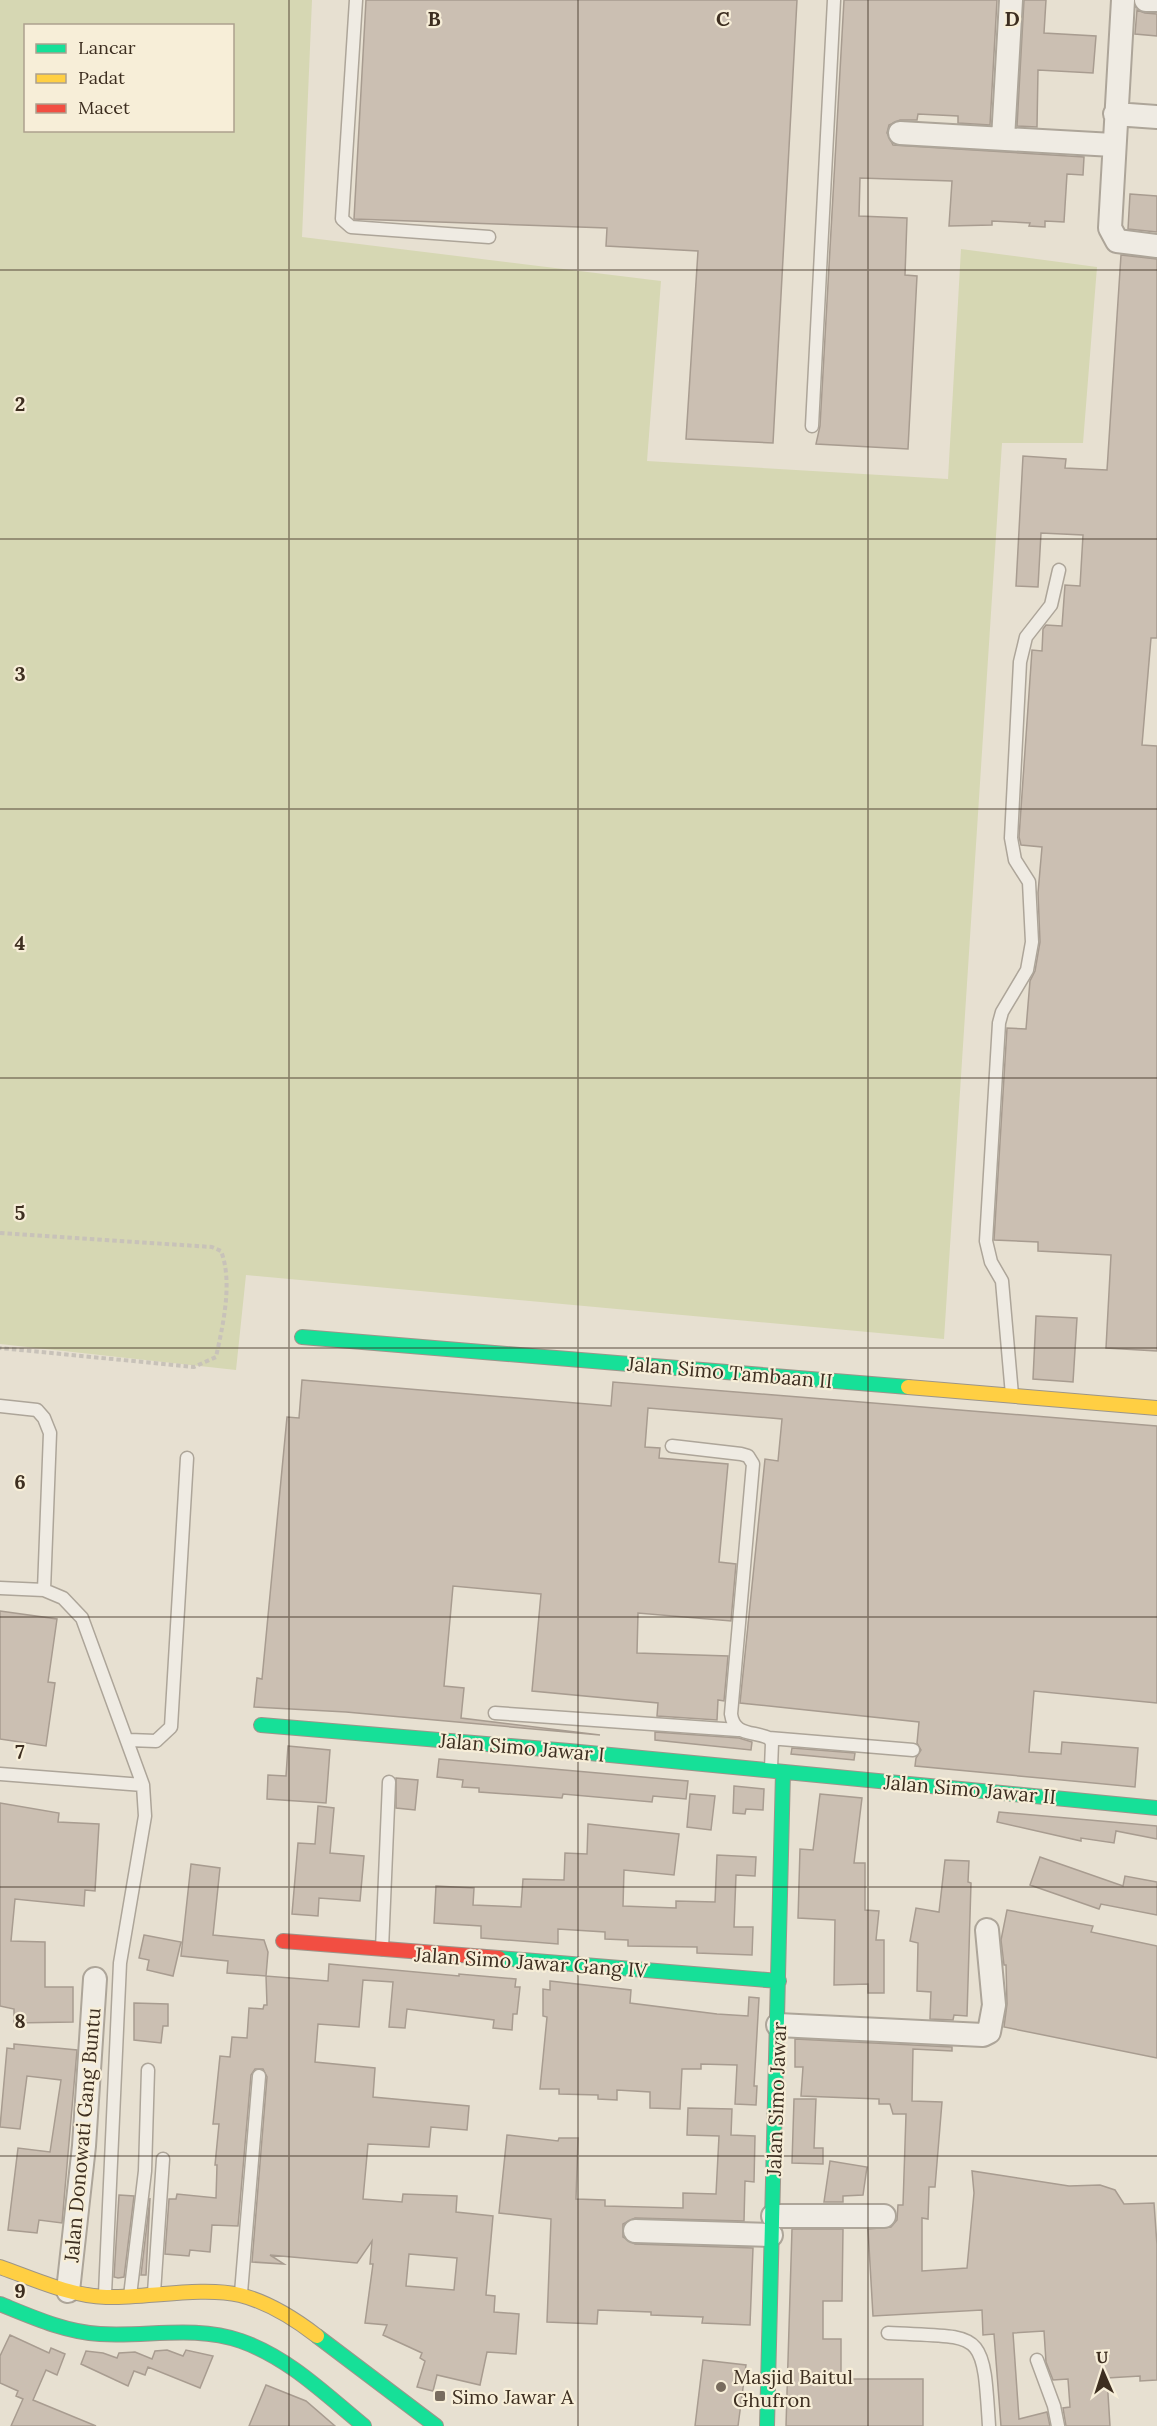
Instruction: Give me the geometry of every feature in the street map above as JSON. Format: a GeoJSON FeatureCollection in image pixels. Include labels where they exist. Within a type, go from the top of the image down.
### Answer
{"type":"FeatureCollection","features":[{"type":"Feature","properties":{"kind":"street"},"geometry":{"type":"LineString","coordinates":[[1003,139],[1011,0]]}},
{"type":"Feature","properties":{"kind":"street"},"geometry":{"type":"LineString","coordinates":[[1123,0],[1110,228],[1117,241],[1157,246]]}},
{"type":"Feature","properties":{"kind":"street"},"geometry":{"type":"LineString","coordinates":[[1146,0],[1157,0]]}},
{"type":"Feature","properties":{"kind":"street"},"geometry":{"type":"LineString","coordinates":[[1115,114],[1157,117]]}},
{"type":"Feature","properties":{"kind":"street"},"geometry":{"type":"LineString","coordinates":[[900,133],[1113,145]]}},
{"type":"Feature","properties":{"kind":"street","name":"Jalan Simo Tambaan II"},"geometry":{"type":"LineString","coordinates":[[302,1337],[1157,1408]]}},
{"type":"Feature","properties":{"kind":"street","name":"Jalan Simo Jawar I"},"geometry":{"type":"LineString","coordinates":[[261,1725],[581,1752],[777,1772]]}},
{"type":"Feature","properties":{"kind":"street","name":"Jalan Simo Jawar II"},"geometry":{"type":"LineString","coordinates":[[777,1772],[1157,1808]]}},
{"type":"Feature","properties":{"kind":"street","name":"Jalan Simo Jawar"},"geometry":{"type":"LineString","coordinates":[[767,2426],[779,1981],[777,1772]]}},
{"type":"Feature","properties":{"kind":"street"},"geometry":{"type":"LineString","coordinates":[[778,2025],[917,2033],[982,2035],[989,2032],[994,2005],[987,1930]]}},
{"type":"Feature","properties":{"kind":"street","name":"Jalan Simo Jawar Gang IV"},"geometry":{"type":"LineString","coordinates":[[283,1941],[779,1981]]}},
{"type":"Feature","properties":{"kind":"street","name":"Jalan Donowati Gang Buntu"},"geometry":{"type":"LineString","coordinates":[[68,2290],[84,2146],[95,1978]]}},
{"type":"Feature","properties":{"kind":"street"},"geometry":{"type":"LineString","coordinates":[[635,2230],[772,2226],[884,2217]]}},
{"type":"Feature","properties":{"kind":"street"},"geometry":{"type":"LineString","coordinates":[[0,2267],[68,2290],[105,2297],[198,2293],[240,2295],[295,2319],[436,2426]]}},
{"type":"Feature","properties":{"kind":"street"},"geometry":{"type":"LineString","coordinates":[[0,2304],[44,2321],[79,2331],[140,2334],[205,2332],[234,2339],[288,2364],[358,2424]]}},
{"type":"Feature","properties":{"kind":"lane"},"geometry":{"type":"LineString","coordinates":[[356,0],[342,219],[351,227],[489,237]]}},
{"type":"Feature","properties":{"kind":"lane"},"geometry":{"type":"LineString","coordinates":[[812,426],[834,0]]}},
{"type":"Feature","properties":{"kind":"lane"},"geometry":{"type":"LineString","coordinates":[[1012,1396],[1002,1281],[991,1262],[986,1241],[988,1188],[998,1029],[1002,1012],[1026,970],[1032,942],[1029,882],[1015,860],[1011,838],[1020,662],[1026,637],[1051,605],[1059,570]]}},
{"type":"Feature","properties":{"kind":"lane"},"geometry":{"type":"LineString","coordinates":[[0,1406],[37,1410],[44,1418],[50,1433],[44,1590]]}},
{"type":"Feature","properties":{"kind":"lane"},"geometry":{"type":"LineString","coordinates":[[672,1446],[741,1454],[748,1456],[753,1464],[731,1714],[732,1723],[738,1730]]}},
{"type":"Feature","properties":{"kind":"lane"},"geometry":{"type":"LineString","coordinates":[[129,1740],[156,1741],[171,1727],[187,1458]]}},
{"type":"Feature","properties":{"kind":"lane"},"geometry":{"type":"LineString","coordinates":[[0,1588],[44,1590],[63,1598],[82,1618],[129,1740],[143,1785],[145,1816],[120,1963],[105,2297]]}},
{"type":"Feature","properties":{"kind":"lane"},"geometry":{"type":"LineString","coordinates":[[495,1713],[738,1730],[769,1738],[913,1750]]}},
{"type":"Feature","properties":{"kind":"lane"},"geometry":{"type":"LineString","coordinates":[[769,1738],[777,1772]]}},
{"type":"Feature","properties":{"kind":"lane"},"geometry":{"type":"LineString","coordinates":[[0,1774],[143,1785]]}},
{"type":"Feature","properties":{"kind":"lane"},"geometry":{"type":"LineString","coordinates":[[382,1950],[389,1782]]}},
{"type":"Feature","properties":{"kind":"lane"},"geometry":{"type":"LineString","coordinates":[[130,2297],[145,2171],[148,2070]]}},
{"type":"Feature","properties":{"kind":"lane"},"geometry":{"type":"LineString","coordinates":[[240,2295],[259,2076]]}},
{"type":"Feature","properties":{"kind":"lane"},"geometry":{"type":"LineString","coordinates":[[154,2296],[163,2159]]}},
{"type":"Feature","properties":{"kind":"lane"},"geometry":{"type":"LineString","coordinates":[[888,2333],[959,2337],[973,2342],[981,2353],[985,2368],[989,2426]]}},
{"type":"Feature","properties":{"kind":"lane"},"geometry":{"type":"LineString","coordinates":[[1037,2360],[1054,2406],[1058,2426]]}},
{"type":"Feature","properties":{"kind":"path"},"geometry":{"type":"LineString","coordinates":[[0,1233],[212,1247],[220,1251],[226,1264],[223,1323],[216,1357],[208,1363],[194,1367],[0,1348]]}},
{"type":"Feature","properties":{"kind":"green space"},"geometry":{"type":"Polygon","coordinates":[[[0,0],[312,0],[302,237],[661,281],[647,461],[948,479],[961,249],[1097,267],[1083,443],[1002,443],[944,1339],[246,1275],[236,1370],[0,1344],[0,0]]]}},
{"type":"Feature","properties":{"kind":"building"},"geometry":{"type":"Polygon","coordinates":[[[366,0],[797,0],[773,443],[686,439],[698,251],[606,246],[607,228],[354,219],[366,0]]]}},
{"type":"Feature","properties":{"kind":"building"},"geometry":{"type":"Polygon","coordinates":[[[844,0],[997,0],[990,125],[958,123],[958,116],[918,114],[917,120],[900,120],[889,125],[887,133],[893,145],[1084,157],[1083,175],[1067,174],[1064,222],[1045,221],[1045,227],[1029,226],[1030,223],[992,221],[992,225],[949,226],[952,181],[860,178],[859,216],[907,218],[905,275],[917,276],[908,449],[816,444],[820,426],[844,0]]]}},
{"type":"Feature","properties":{"kind":"building"},"geometry":{"type":"Polygon","coordinates":[[[1024,0],[1046,0],[1044,33],[1096,36],[1093,73],[1038,70],[1037,127],[1017,126],[1024,0]]]}},
{"type":"Feature","properties":{"kind":"building"},"geometry":{"type":"Polygon","coordinates":[[[1137,10],[1157,14],[1157,36],[1135,34],[1137,10]]]}},
{"type":"Feature","properties":{"kind":"building"},"geometry":{"type":"Polygon","coordinates":[[[1130,194],[1157,196],[1157,232],[1128,229],[1130,194]]]}},
{"type":"Feature","properties":{"kind":"building"},"geometry":{"type":"Polygon","coordinates":[[[1121,255],[1157,259],[1157,638],[1151,638],[1142,745],[1157,746],[1157,1351],[1106,1348],[1111,1255],[1038,1251],[1038,1242],[994,1240],[1007,1028],[1026,1029],[1030,981],[1035,971],[1040,942],[1038,893],[1042,847],[1021,845],[1019,837],[1032,650],[1042,651],[1043,629],[1046,625],[1062,626],[1065,585],[1080,586],[1083,535],[1041,533],[1038,587],[1016,586],[1023,456],[1066,459],[1065,468],[1107,470],[1121,255]]]}},
{"type":"Feature","properties":{"kind":"building"},"geometry":{"type":"Polygon","coordinates":[[[1036,1316],[1077,1318],[1073,1382],[1033,1379],[1036,1316]]]}},
{"type":"Feature","properties":{"kind":"building"},"geometry":{"type":"Polygon","coordinates":[[[302,1380],[611,1406],[613,1382],[1157,1426],[1157,1703],[1034,1691],[1029,1752],[1061,1754],[1062,1742],[1138,1748],[1135,1787],[915,1766],[916,1758],[921,1750],[917,1743],[919,1722],[740,1703],[765,1459],[778,1461],[782,1419],[648,1408],[645,1447],[660,1448],[659,1458],[728,1464],[719,1562],[736,1564],[731,1621],[638,1613],[637,1653],[728,1656],[724,1701],[718,1700],[717,1720],[657,1716],[658,1703],[532,1691],[541,1594],[453,1586],[444,1686],[464,1688],[461,1718],[600,1735],[346,1712],[254,1707],[257,1678],[262,1679],[287,1417],[299,1418],[302,1380]]]}},
{"type":"Feature","properties":{"kind":"building"},"geometry":{"type":"Polygon","coordinates":[[[0,1611],[57,1619],[48,1682],[55,1683],[46,1746],[0,1739],[0,1611]]]}},
{"type":"Feature","properties":{"kind":"building"},"geometry":{"type":"Polygon","coordinates":[[[655,1732],[739,1738],[752,1742],[751,1750],[655,1740],[655,1732]]]}},
{"type":"Feature","properties":{"kind":"building"},"geometry":{"type":"Polygon","coordinates":[[[288,1746],[330,1750],[326,1803],[267,1799],[268,1775],[286,1776],[288,1746]]]}},
{"type":"Feature","properties":{"kind":"building"},"geometry":{"type":"Polygon","coordinates":[[[792,1748],[855,1753],[854,1760],[791,1754],[792,1748]]]}},
{"type":"Feature","properties":{"kind":"building"},"geometry":{"type":"Polygon","coordinates":[[[439,1759],[688,1781],[686,1799],[653,1796],[652,1802],[563,1794],[562,1798],[479,1792],[479,1788],[462,1787],[463,1780],[437,1777],[439,1759]]]}},
{"type":"Feature","properties":{"kind":"building"},"geometry":{"type":"Polygon","coordinates":[[[396,1778],[418,1780],[415,1810],[396,1808],[396,1778]]]}},
{"type":"Feature","properties":{"kind":"building"},"geometry":{"type":"Polygon","coordinates":[[[734,1786],[764,1789],[763,1810],[746,1809],[745,1814],[733,1813],[734,1786]]]}},
{"type":"Feature","properties":{"kind":"building"},"geometry":{"type":"Polygon","coordinates":[[[690,1794],[715,1796],[711,1830],[687,1827],[690,1794]]]}},
{"type":"Feature","properties":{"kind":"building"},"geometry":{"type":"Polygon","coordinates":[[[820,1794],[862,1798],[854,1863],[865,1863],[865,1910],[879,1911],[876,1940],[884,1940],[884,1993],[868,1993],[868,1984],[834,1985],[835,1920],[798,1918],[800,1849],[813,1850],[820,1794]]]}},
{"type":"Feature","properties":{"kind":"building"},"geometry":{"type":"Polygon","coordinates":[[[0,1803],[59,1813],[58,1822],[99,1824],[95,1891],[85,1890],[84,1906],[15,1899],[11,1941],[45,1942],[45,1987],[73,1987],[73,2022],[14,2023],[14,2009],[0,2006],[0,1803]]]}},
{"type":"Feature","properties":{"kind":"building"},"geometry":{"type":"Polygon","coordinates":[[[318,1806],[334,1808],[330,1853],[364,1856],[360,1901],[319,1898],[318,1916],[292,1914],[298,1843],[315,1844],[318,1806]]]}},
{"type":"Feature","properties":{"kind":"building"},"geometry":{"type":"Polygon","coordinates":[[[999,1812],[1157,1826],[1157,1839],[1116,1831],[1114,1843],[1081,1838],[1081,1841],[997,1822],[999,1812]]]}},
{"type":"Feature","properties":{"kind":"building"},"geometry":{"type":"Polygon","coordinates":[[[588,1824],[679,1834],[674,1875],[624,1870],[623,1906],[676,1908],[676,1901],[715,1902],[717,1855],[756,1857],[755,1876],[736,1875],[734,1927],[753,1927],[752,1955],[697,1953],[697,1947],[628,1946],[628,1940],[605,1939],[605,1932],[558,1929],[558,1944],[481,1938],[481,1926],[434,1923],[436,1886],[474,1888],[473,1905],[521,1907],[523,1879],[564,1880],[565,1853],[587,1854],[588,1824]]]}},
{"type":"Feature","properties":{"kind":"building"},"geometry":{"type":"Polygon","coordinates":[[[1040,1857],[1123,1886],[1125,1876],[1157,1882],[1157,1915],[1101,1904],[1099,1909],[1030,1885],[1040,1857]]]}},
{"type":"Feature","properties":{"kind":"building"},"geometry":{"type":"Polygon","coordinates":[[[945,1860],[969,1861],[968,1882],[971,1883],[967,2016],[954,2015],[953,2020],[930,2019],[931,1992],[917,1991],[918,1943],[910,1941],[916,1908],[939,1912],[945,1860]]]}},
{"type":"Feature","properties":{"kind":"building"},"geometry":{"type":"Polygon","coordinates":[[[191,1864],[220,1868],[213,1935],[264,1940],[268,1952],[266,1976],[227,1973],[228,1961],[181,1956],[191,1864]]]}},
{"type":"Feature","properties":{"kind":"building"},"geometry":{"type":"Polygon","coordinates":[[[1007,1910],[1093,1926],[1091,1932],[1157,1946],[1157,2058],[1004,2027],[1007,2004],[1006,1965],[1004,1965],[1001,1940],[1007,1910]]]}},
{"type":"Feature","properties":{"kind":"building"},"geometry":{"type":"Polygon","coordinates":[[[144,1935],[181,1942],[173,1976],[147,1970],[149,1960],[139,1958],[144,1935]]]}},
{"type":"Feature","properties":{"kind":"building"},"geometry":{"type":"Polygon","coordinates":[[[329,1964],[516,1979],[515,1987],[520,1987],[517,2014],[513,2014],[512,2030],[493,2028],[494,2020],[407,2009],[405,2028],[389,2027],[393,1982],[363,1980],[359,2027],[318,2024],[315,2062],[375,2068],[373,2097],[469,2106],[467,2130],[431,2127],[429,2147],[368,2144],[363,2199],[402,2202],[403,2194],[457,2196],[456,2212],[493,2216],[486,2295],[495,2296],[494,2312],[519,2314],[516,2354],[487,2352],[480,2385],[437,2375],[433,2391],[417,2387],[425,2361],[420,2358],[422,2353],[383,2335],[387,2325],[365,2323],[373,2264],[370,2264],[372,2241],[357,2263],[270,2255],[284,2264],[252,2262],[267,2077],[263,2069],[255,2069],[251,2075],[238,2226],[212,2225],[210,2252],[190,2250],[189,2256],[165,2254],[169,2199],[176,2199],[177,2194],[216,2198],[217,2165],[215,2165],[219,2124],[213,2124],[220,2056],[230,2057],[232,2037],[247,2038],[249,2008],[263,2009],[264,2005],[267,2005],[266,1976],[328,1981],[329,1964]],[[409,2254],[406,2286],[454,2290],[457,2258],[409,2254]]]}},
{"type":"Feature","properties":{"kind":"building"},"geometry":{"type":"Polygon","coordinates":[[[550,1981],[631,1990],[630,2003],[717,2014],[748,2016],[749,1997],[759,1998],[754,2086],[757,2086],[756,2105],[735,2104],[737,2065],[701,2064],[701,2069],[682,2069],[680,2109],[650,2108],[650,2092],[617,2090],[617,2100],[598,2099],[598,2095],[559,2094],[559,2089],[540,2089],[547,2017],[543,2016],[543,1989],[550,1990],[550,1981]]]}},
{"type":"Feature","properties":{"kind":"building"},"geometry":{"type":"Polygon","coordinates":[[[134,2003],[168,2004],[168,2026],[163,2026],[161,2043],[134,2040],[134,2003]]]}},
{"type":"Feature","properties":{"kind":"building"},"geometry":{"type":"Polygon","coordinates":[[[795,2039],[952,2047],[952,2051],[913,2049],[912,2101],[942,2102],[935,2187],[929,2187],[928,2219],[922,2218],[922,2271],[967,2268],[974,2193],[972,2171],[1069,2186],[1100,2185],[1115,2190],[1124,2204],[1154,2203],[1157,2245],[1157,2380],[1140,2381],[1140,2376],[1107,2378],[1110,2426],[1066,2426],[1063,2408],[1070,2407],[1068,2379],[1053,2380],[1046,2362],[1044,2331],[1013,2333],[1019,2419],[1047,2412],[1050,2426],[1001,2426],[994,2334],[983,2335],[982,2310],[873,2316],[868,2229],[891,2227],[897,2220],[898,2205],[903,2205],[906,2114],[893,2114],[890,2104],[879,2104],[879,2099],[801,2096],[803,2067],[795,2067],[795,2039]]]}},
{"type":"Feature","properties":{"kind":"building"},"geometry":{"type":"Polygon","coordinates":[[[14,2044],[77,2050],[62,2223],[39,2220],[37,2233],[8,2230],[18,2148],[50,2152],[61,2080],[27,2076],[20,2129],[0,2127],[7,2048],[14,2049],[14,2044]]]}},
{"type":"Feature","properties":{"kind":"building"},"geometry":{"type":"Polygon","coordinates":[[[794,2099],[816,2099],[814,2148],[823,2148],[823,2164],[792,2163],[794,2099]]]}},
{"type":"Feature","properties":{"kind":"building"},"geometry":{"type":"Polygon","coordinates":[[[688,2108],[732,2109],[731,2135],[755,2136],[754,2182],[745,2181],[744,2221],[635,2218],[623,2224],[623,2237],[635,2244],[753,2248],[750,2325],[702,2323],[703,2317],[598,2310],[597,2324],[547,2322],[551,2219],[499,2213],[507,2135],[558,2141],[559,2138],[578,2138],[576,2199],[605,2200],[605,2206],[683,2208],[683,2193],[716,2194],[719,2136],[687,2135],[688,2108]]]}},
{"type":"Feature","properties":{"kind":"building"},"geometry":{"type":"Polygon","coordinates":[[[830,2161],[867,2167],[863,2195],[843,2196],[843,2202],[824,2202],[830,2161]]]}},
{"type":"Feature","properties":{"kind":"building"},"geometry":{"type":"Polygon","coordinates":[[[119,2195],[134,2196],[124,2277],[118,2278],[114,2277],[119,2195]]]}},
{"type":"Feature","properties":{"kind":"building"},"geometry":{"type":"Polygon","coordinates":[[[150,2198],[146,2275],[141,2275],[150,2198]]]}},
{"type":"Feature","properties":{"kind":"building"},"geometry":{"type":"Polygon","coordinates":[[[792,2229],[843,2229],[842,2301],[823,2301],[823,2339],[841,2339],[841,2379],[923,2379],[923,2426],[786,2426],[792,2229]]]}},
{"type":"Feature","properties":{"kind":"building"},"geometry":{"type":"Polygon","coordinates":[[[10,2335],[49,2353],[51,2348],[65,2354],[57,2375],[46,2370],[33,2400],[96,2426],[11,2426],[23,2399],[16,2396],[18,2391],[0,2383],[0,2356],[10,2335]]]}},
{"type":"Feature","properties":{"kind":"building"},"geometry":{"type":"Polygon","coordinates":[[[167,2350],[183,2356],[186,2350],[213,2356],[200,2388],[148,2367],[145,2375],[134,2371],[128,2386],[81,2364],[86,2351],[117,2358],[119,2353],[135,2352],[152,2359],[155,2351],[167,2350]]]}},
{"type":"Feature","properties":{"kind":"building","name":"Masjid Baitul Ghufron"},"geometry":{"type":"Polygon","coordinates":[[[703,2360],[746,2365],[738,2426],[695,2426],[703,2360]]]}},
{"type":"Feature","properties":{"kind":"building"},"geometry":{"type":"Polygon","coordinates":[[[266,2385],[306,2401],[335,2426],[249,2426],[266,2385]]]}},
{"type":"Feature","properties":{"kind":"traffic: fast"},"geometry":{"type":"LineString","coordinates":[[302,1337],[908,1387]]}},
{"type":"Feature","properties":{"kind":"traffic: fast"},"geometry":{"type":"LineString","coordinates":[[261,1725],[569,1751],[1157,1808]]}},
{"type":"Feature","properties":{"kind":"traffic: fast"},"geometry":{"type":"LineString","coordinates":[[767,2426],[783,1772]]}},
{"type":"Feature","properties":{"kind":"traffic: fast"},"geometry":{"type":"LineString","coordinates":[[499,1958],[779,1981]]}},
{"type":"Feature","properties":{"kind":"traffic: fast"},"geometry":{"type":"LineString","coordinates":[[0,2304],[49,2323],[87,2333],[118,2335],[188,2333],[223,2336],[241,2341],[291,2367],[364,2426]]}},
{"type":"Feature","properties":{"kind":"traffic: fast"},"geometry":{"type":"LineString","coordinates":[[317,2336],[436,2426]]}},
{"type":"Feature","properties":{"kind":"traffic: slow"},"geometry":{"type":"LineString","coordinates":[[908,1387],[1157,1408]]}},
{"type":"Feature","properties":{"kind":"traffic: slow"},"geometry":{"type":"LineString","coordinates":[[0,2267],[52,2286],[93,2296],[122,2297],[192,2292],[240,2295],[281,2312],[317,2336]]}},
{"type":"Feature","properties":{"kind":"traffic: jam"},"geometry":{"type":"LineString","coordinates":[[283,1941],[499,1958]]}},
{"type":"Feature","properties":{"kind":"place","name":"Masjid Baitul Ghufron"},"geometry":{"type":"Point","coordinates":[721,2387]}},
{"type":"Feature","properties":{"kind":"place","name":"Simo Jawar A"},"geometry":{"type":"Point","coordinates":[440,2396]}}]}
